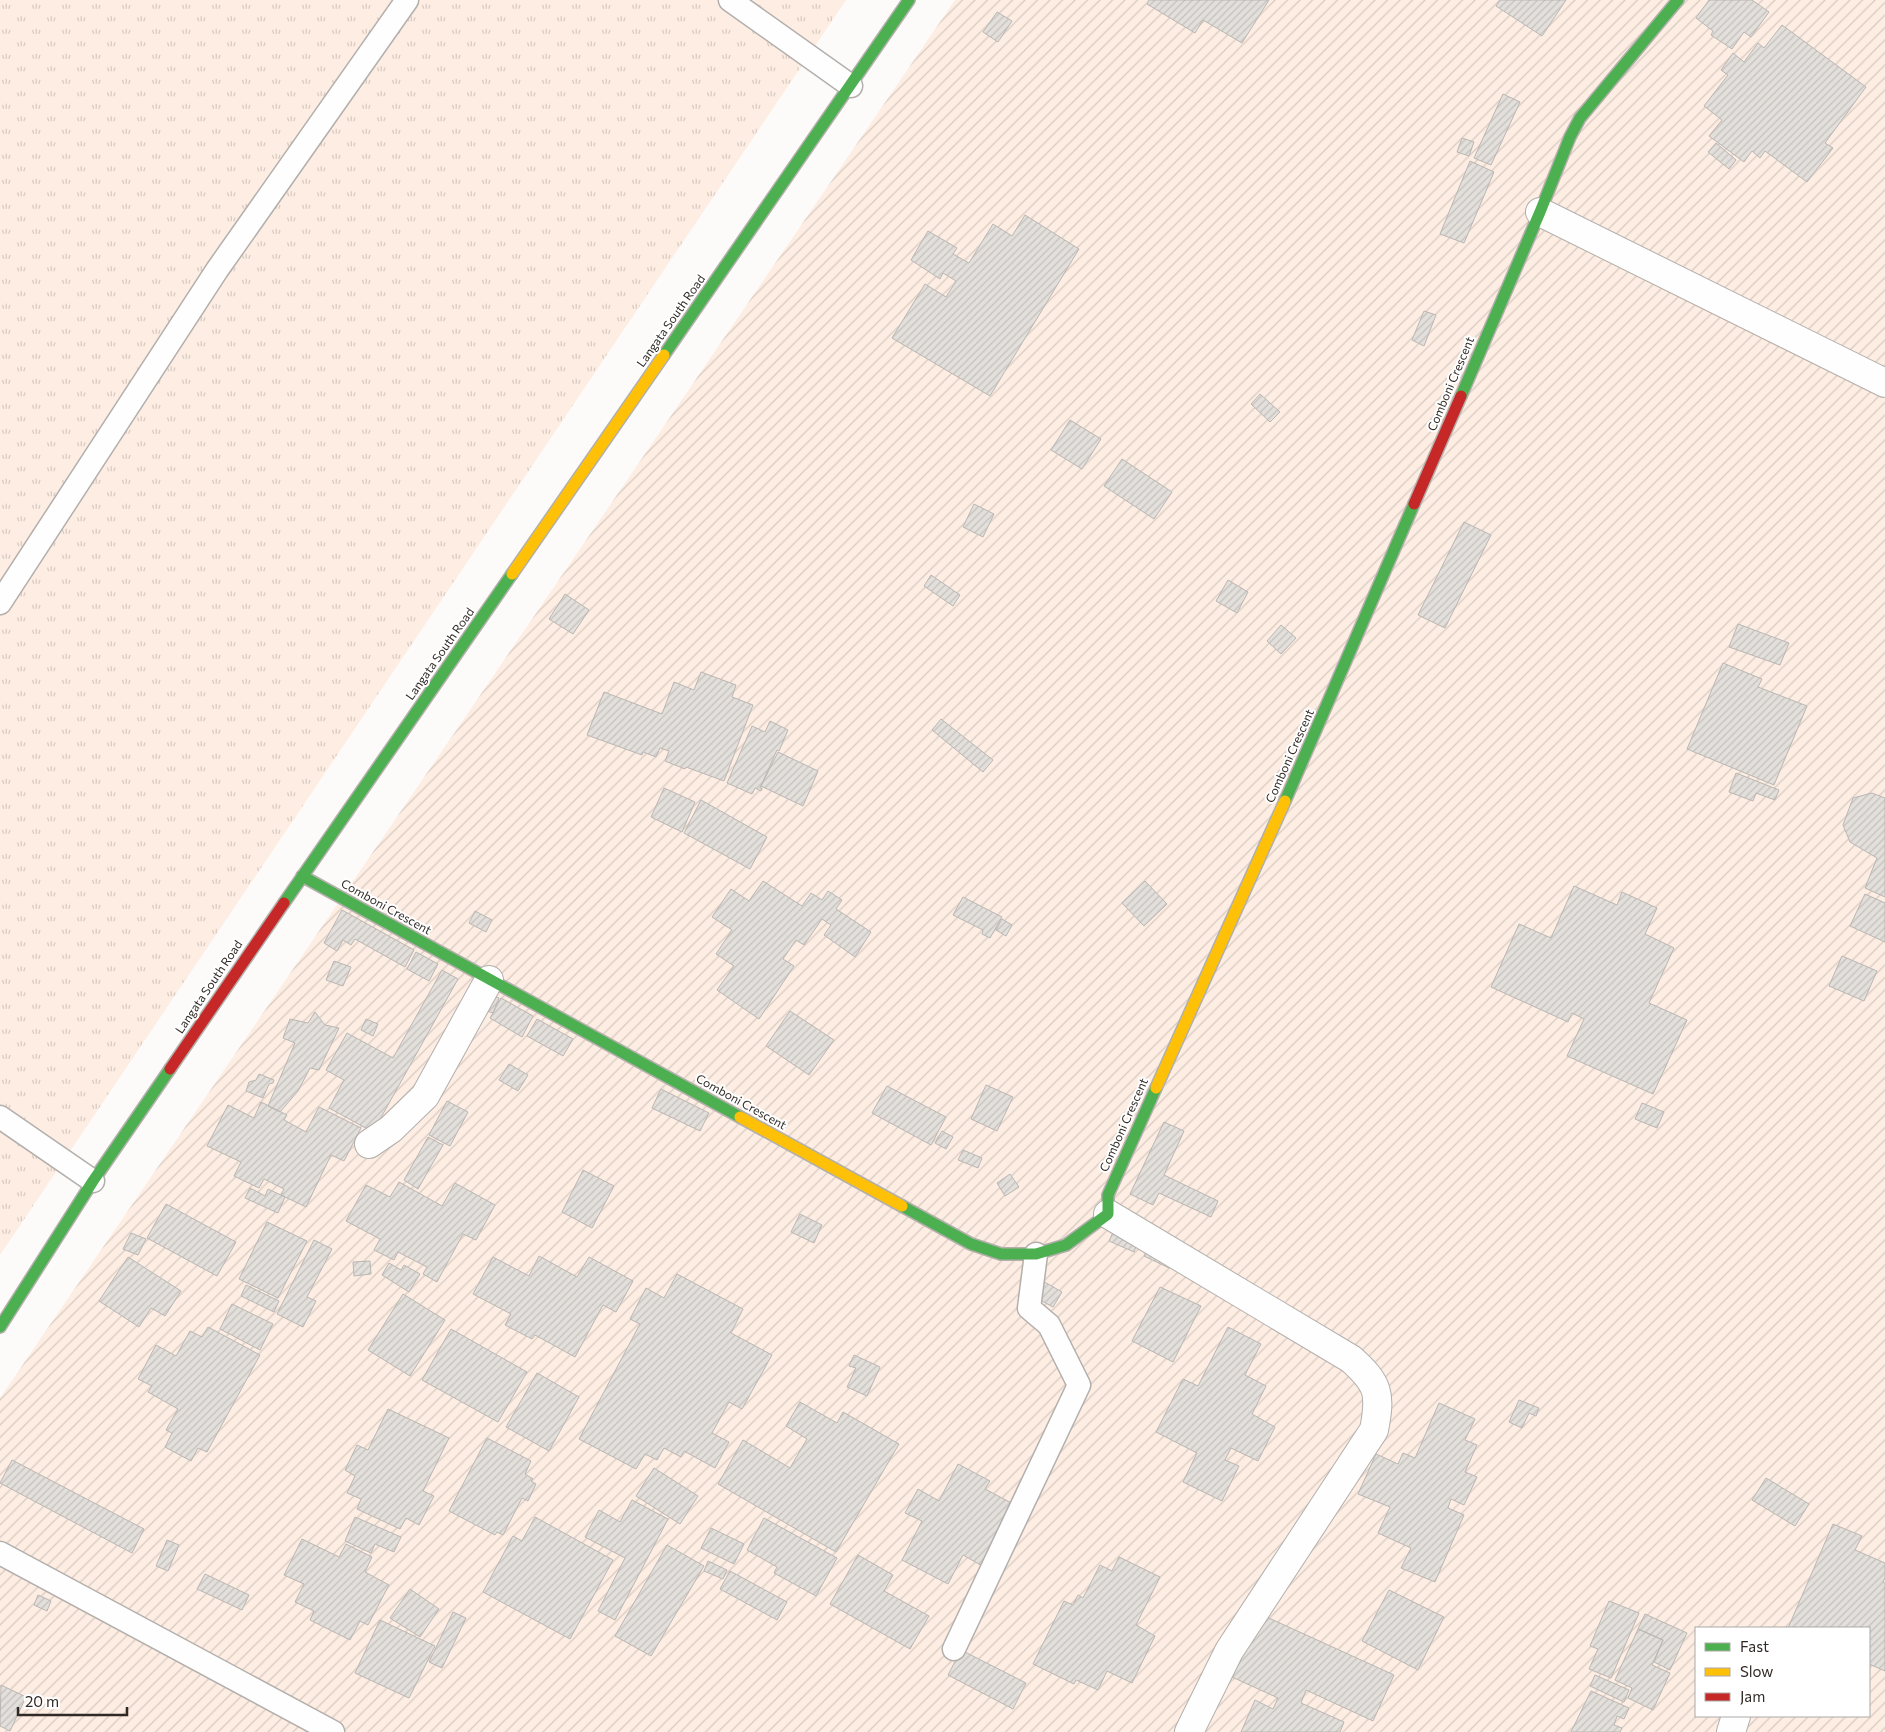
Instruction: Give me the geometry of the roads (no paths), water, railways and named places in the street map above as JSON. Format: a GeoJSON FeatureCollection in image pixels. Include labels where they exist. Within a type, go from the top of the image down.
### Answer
{"type":"FeatureCollection","features":[{"type":"Feature","properties":{"kind":"street","name":"Langata South Road"},"geometry":{"type":"LineString","coordinates":[[3,1316],[302,876],[852,86],[909,0]]}},
{"type":"Feature","properties":{"kind":"street","name":"Comboni Crescent"},"geometry":{"type":"LineString","coordinates":[[302,876],[971,1244],[1001,1254],[1036,1254],[1066,1245],[1108,1214],[1108,1195],[1325,712],[1540,212],[1570,137],[1580,118],[1678,0]]}},
{"type":"Feature","properties":{"kind":"street"},"geometry":{"type":"LineString","coordinates":[[1540,212],[1885,383]]}},
{"type":"Feature","properties":{"kind":"street"},"geometry":{"type":"LineString","coordinates":[[369,1144],[391,1129],[425,1096],[490,980]]}},
{"type":"Feature","properties":{"kind":"street"},"geometry":{"type":"LineString","coordinates":[[1108,1214],[1351,1360],[1368,1375],[1377,1392],[1379,1407],[1374,1430],[1229,1651],[1189,1732]]}},
{"type":"Feature","properties":{"kind":"street"},"geometry":{"type":"LineString","coordinates":[[1731,1732],[1736,1717]]}},
{"type":"Feature","properties":{"kind":"lane"},"geometry":{"type":"LineString","coordinates":[[0,603],[217,270],[407,0]]}},
{"type":"Feature","properties":{"kind":"lane"},"geometry":{"type":"LineString","coordinates":[[730,0],[852,86]]}},
{"type":"Feature","properties":{"kind":"lane"},"geometry":{"type":"LineString","coordinates":[[0,1117],[93,1181]]}},
{"type":"Feature","properties":{"kind":"lane"},"geometry":{"type":"LineString","coordinates":[[954,1649],[1079,1385],[1049,1325],[1029,1308],[1036,1254]]}},
{"type":"Feature","properties":{"kind":"lane"},"geometry":{"type":"LineString","coordinates":[[0,1553],[333,1732]]}}]}
